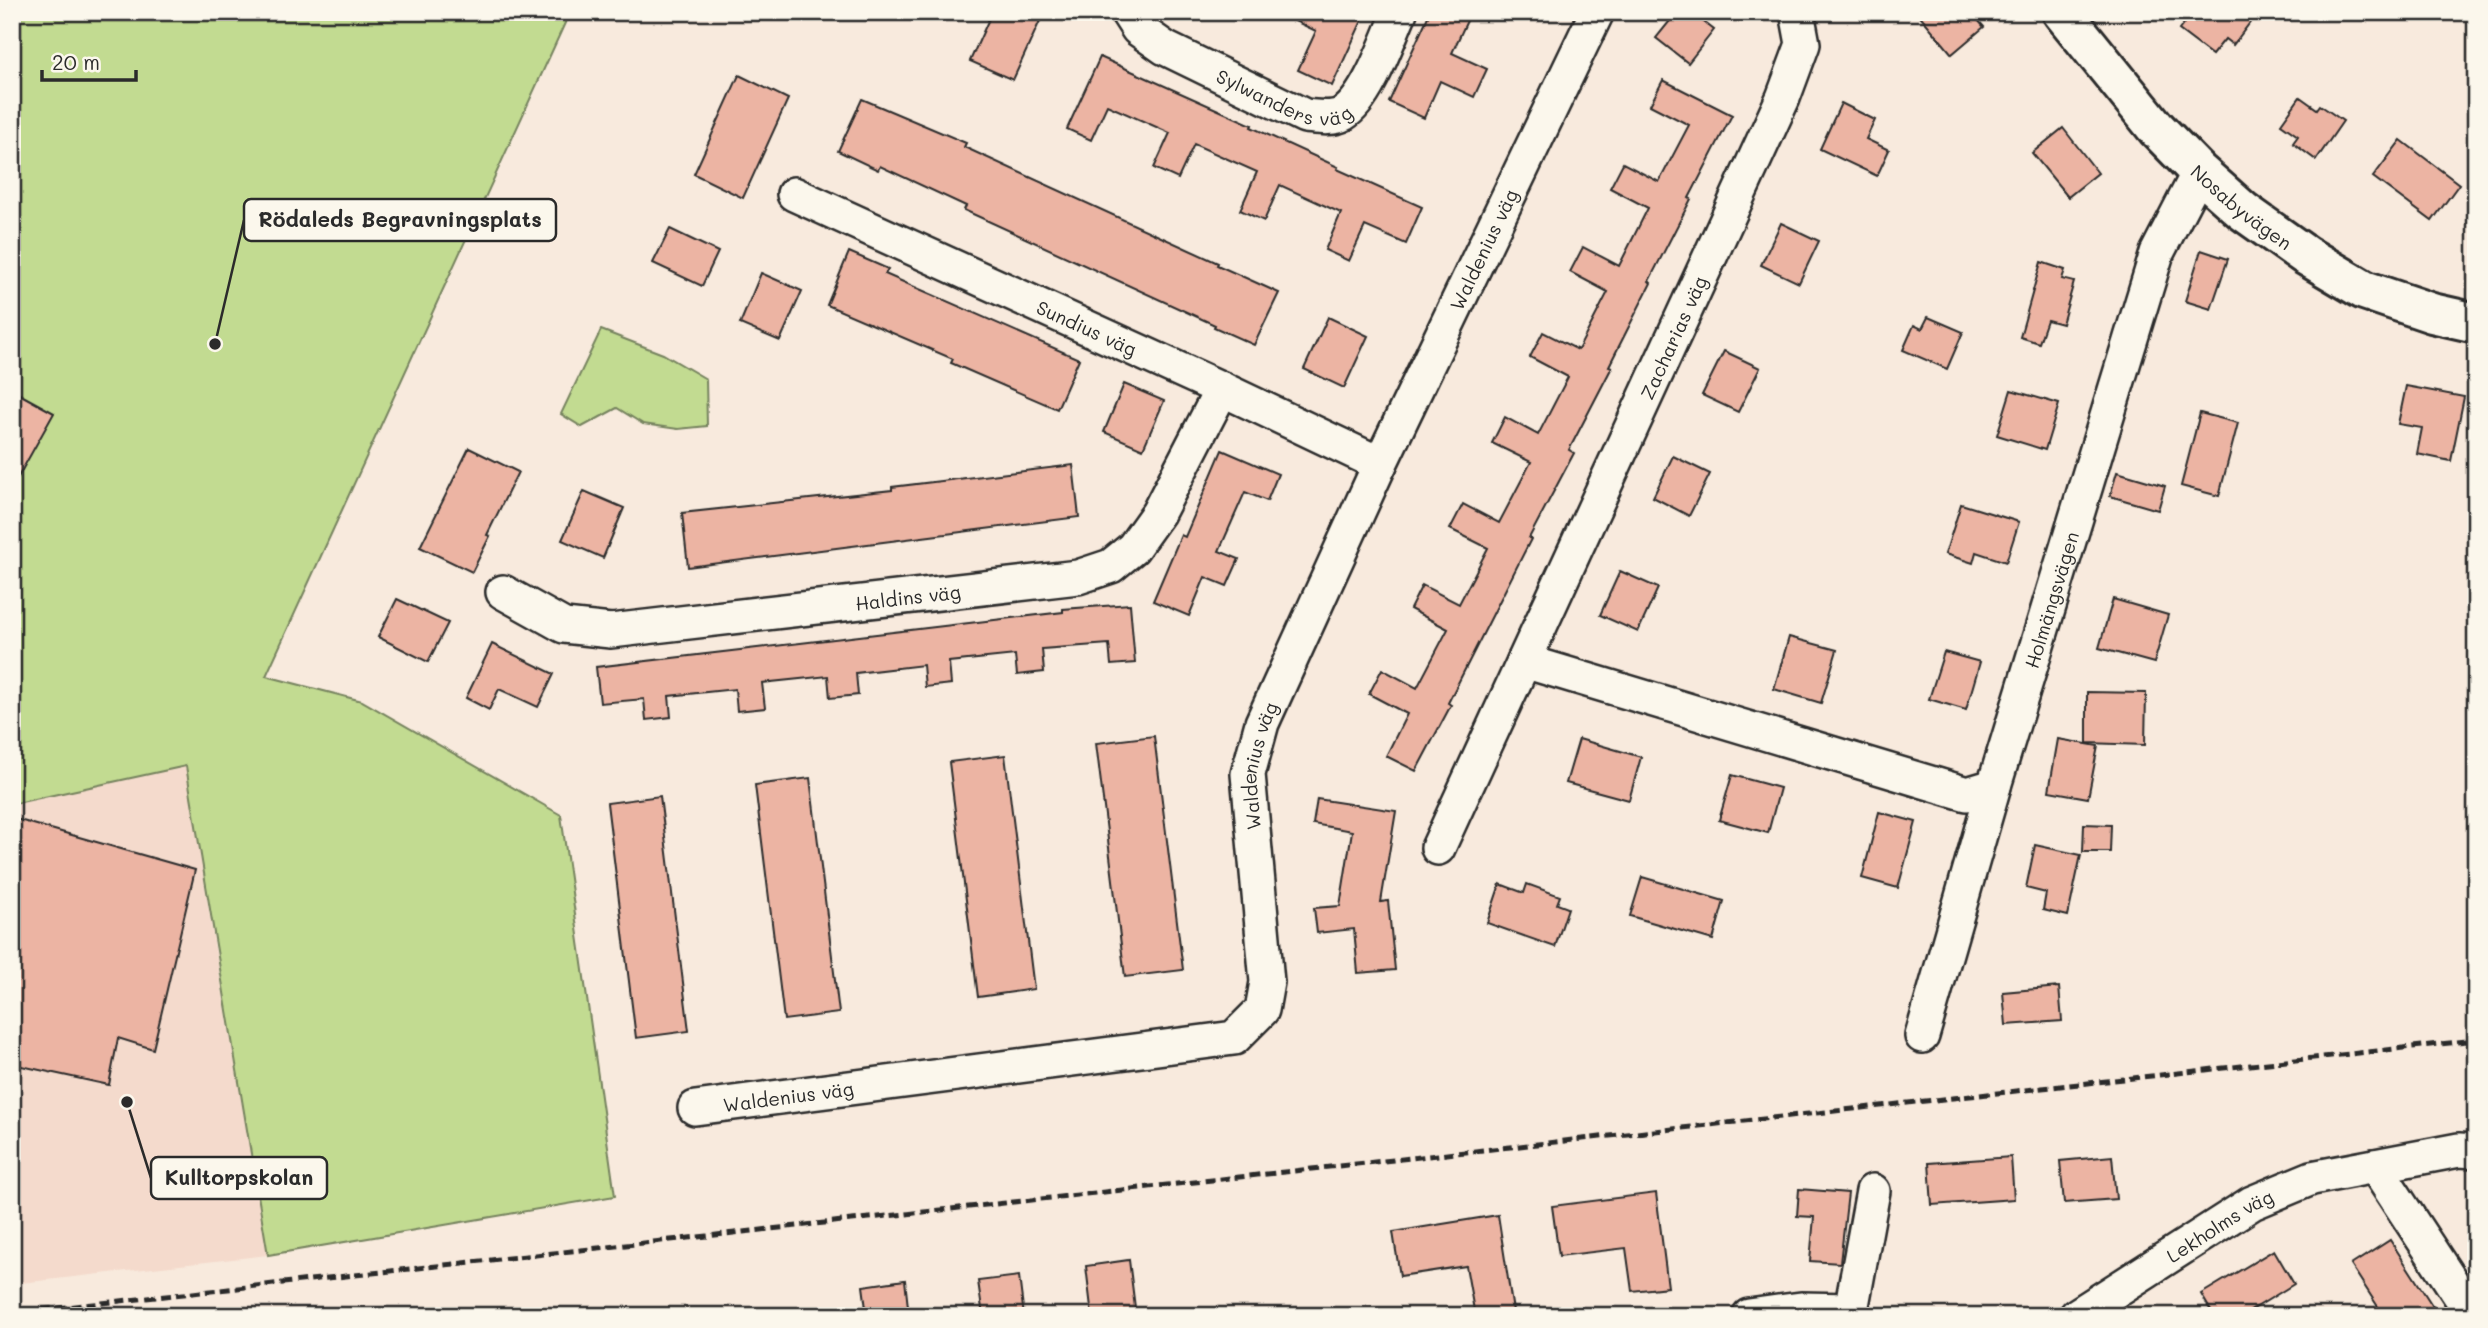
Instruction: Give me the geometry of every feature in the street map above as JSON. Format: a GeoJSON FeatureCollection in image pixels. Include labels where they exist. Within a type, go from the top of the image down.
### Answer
{"type":"FeatureCollection","features":[{"type":"Feature","properties":{"kind":"main road","name":"Nosabyvägen"},"geometry":{"type":"LineString","coordinates":[[2062,12],[2156,128],[2199,172],[2243,211],[2305,255],[2364,290],[2432,313],[2476,323]]}},
{"type":"Feature","properties":{"kind":"street","name":"Sylwanders väg"},"geometry":{"type":"LineString","coordinates":[[1126,12],[1138,29],[1165,48],[1305,116],[1327,118],[1343,114],[1362,96],[1400,12]]}},
{"type":"Feature","properties":{"kind":"street","name":"Waldenius väg"},"geometry":{"type":"LineString","coordinates":[[695,1108],[1234,1038],[1262,1010],[1267,982],[1248,774],[1262,723],[1380,464],[1597,12]]}},
{"type":"Feature","properties":{"kind":"street","name":"Zacharias väg"},"geometry":{"type":"LineString","coordinates":[[1438,848],[1783,98],[1803,44],[1797,12]]}},
{"type":"Feature","properties":{"kind":"street","name":"Holmängsvägen"},"geometry":{"type":"LineString","coordinates":[[1922,1036],[1994,786],[2157,253],[2199,172]]}},
{"type":"Feature","properties":{"kind":"street","name":"Sundius väg"},"geometry":{"type":"LineString","coordinates":[[794,194],[1380,464]]}},
{"type":"Feature","properties":{"kind":"street","name":"Haldins väg"},"geometry":{"type":"LineString","coordinates":[[503,592],[564,626],[611,631],[1078,577],[1111,566],[1133,548],[1158,513],[1222,389]]}},
{"type":"Feature","properties":{"kind":"street"},"geometry":{"type":"LineString","coordinates":[[1524,661],[1967,794],[1994,786]]}},
{"type":"Feature","properties":{"kind":"street","name":"Lekholms väg"},"geometry":{"type":"LineString","coordinates":[[2076,1316],[2252,1203],[2312,1178],[2459,1150],[2476,1151]]}},
{"type":"Feature","properties":{"kind":"street"},"geometry":{"type":"LineString","coordinates":[[2375,1166],[2465,1303],[2476,1307]]}},
{"type":"Feature","properties":{"kind":"street"},"geometry":{"type":"LineString","coordinates":[[1749,1316],[1801,1309],[1850,1313],[1873,1191]]}},
{"type":"Feature","properties":{"kind":"shaded area"},"geometry":{"type":"Polygon","coordinates":[[[186,766],[268,1255],[12,1284],[12,804],[186,766]]]}},
{"type":"Feature","properties":{"kind":"green space"},"geometry":{"type":"Polygon","coordinates":[[[12,12],[570,12],[266,676],[362,701],[561,815],[615,1196],[268,1255],[186,766],[12,804],[12,12]]]}},
{"type":"Feature","properties":{"kind":"green space"},"geometry":{"type":"Polygon","coordinates":[[[601,330],[663,354],[706,379],[707,426],[678,429],[643,424],[617,408],[582,427],[561,414],[601,330]]]}},
{"type":"Feature","properties":{"kind":"building"},"geometry":{"type":"Polygon","coordinates":[[[992,12],[1044,12],[1013,80],[970,61],[992,12]]]}},
{"type":"Feature","properties":{"kind":"building"},"geometry":{"type":"Polygon","coordinates":[[[1276,12],[1366,12],[1332,86],[1298,70],[1316,31],[1276,12]]]}},
{"type":"Feature","properties":{"kind":"building"},"geometry":{"type":"Polygon","coordinates":[[[1430,12],[1471,12],[1452,53],[1487,69],[1474,97],[1440,81],[1424,118],[1389,102],[1430,12]]]}},
{"type":"Feature","properties":{"kind":"building"},"geometry":{"type":"Polygon","coordinates":[[[1677,12],[1691,12],[1714,30],[1688,63],[1656,38],[1677,12]]]}},
{"type":"Feature","properties":{"kind":"building"},"geometry":{"type":"Polygon","coordinates":[[[1917,12],[1971,12],[1984,27],[1952,54],[1917,12]]]}},
{"type":"Feature","properties":{"kind":"building"},"geometry":{"type":"Polygon","coordinates":[[[2190,12],[2258,12],[2233,45],[2225,39],[2212,55],[2179,30],[2192,13],[2190,12]]]}},
{"type":"Feature","properties":{"kind":"building"},"geometry":{"type":"Polygon","coordinates":[[[1100,57],[1252,125],[1251,127],[1338,167],[1337,169],[1422,207],[1406,244],[1365,226],[1349,261],[1325,250],[1341,213],[1280,185],[1264,221],[1240,210],[1257,172],[1194,144],[1178,179],[1154,168],[1170,133],[1107,105],[1091,140],[1067,129],[1100,57]]]}},
{"type":"Feature","properties":{"kind":"building"},"geometry":{"type":"Polygon","coordinates":[[[739,75],[788,99],[743,198],[694,174],[739,75]]]}},
{"type":"Feature","properties":{"kind":"building"},"geometry":{"type":"Polygon","coordinates":[[[1663,80],[1732,115],[1649,281],[1651,283],[1609,366],[1612,367],[1569,450],[1574,453],[1529,538],[1531,539],[1448,703],[1451,705],[1416,771],[1386,756],[1407,714],[1369,694],[1382,669],[1417,688],[1448,629],[1410,609],[1422,585],[1459,604],[1488,548],[1450,529],[1463,504],[1499,523],[1531,462],[1492,443],[1505,417],[1538,435],[1568,377],[1530,357],[1543,332],[1578,350],[1608,292],[1570,272],[1583,247],[1619,266],[1648,208],[1610,188],[1623,163],[1659,182],[1689,125],[1650,105],[1663,80]]]}},
{"type":"Feature","properties":{"kind":"building"},"geometry":{"type":"Polygon","coordinates":[[[2300,97],[2317,109],[2320,105],[2343,121],[2316,160],[2293,143],[2298,136],[2281,124],[2300,97]]]}},
{"type":"Feature","properties":{"kind":"building"},"geometry":{"type":"Polygon","coordinates":[[[862,99],[966,143],[964,147],[1279,293],[1254,345],[964,210],[966,206],[880,166],[878,170],[838,151],[862,99]]]}},
{"type":"Feature","properties":{"kind":"building"},"geometry":{"type":"Polygon","coordinates":[[[1841,103],[1875,120],[1866,139],[1889,150],[1877,176],[1820,149],[1841,103]]]}},
{"type":"Feature","properties":{"kind":"building"},"geometry":{"type":"Polygon","coordinates":[[[2063,128],[2098,173],[2068,197],[2032,153],[2063,128]]]}},
{"type":"Feature","properties":{"kind":"building"},"geometry":{"type":"Polygon","coordinates":[[[2401,140],[2459,184],[2432,221],[2373,177],[2401,140]]]}},
{"type":"Feature","properties":{"kind":"building"},"geometry":{"type":"Polygon","coordinates":[[[1781,223],[1819,241],[1799,283],[1761,265],[1781,223]]]}},
{"type":"Feature","properties":{"kind":"building"},"geometry":{"type":"Polygon","coordinates":[[[670,229],[718,252],[702,286],[653,263],[670,229]]]}},
{"type":"Feature","properties":{"kind":"building"},"geometry":{"type":"Polygon","coordinates":[[[2201,250],[2228,259],[2211,309],[2185,301],[2201,250]]]}},
{"type":"Feature","properties":{"kind":"building"},"geometry":{"type":"Polygon","coordinates":[[[849,252],[888,269],[885,274],[1079,359],[1057,409],[951,363],[953,359],[827,305],[849,252]]]}},
{"type":"Feature","properties":{"kind":"building"},"geometry":{"type":"Polygon","coordinates":[[[2041,262],[2065,270],[2062,279],[2074,282],[2062,324],[2047,320],[2039,343],[2020,337],[2041,262]]]}},
{"type":"Feature","properties":{"kind":"building"},"geometry":{"type":"Polygon","coordinates":[[[761,273],[802,291],[780,341],[740,324],[761,273]]]}},
{"type":"Feature","properties":{"kind":"building"},"geometry":{"type":"Polygon","coordinates":[[[1328,317],[1368,336],[1344,388],[1304,369],[1328,317]]]}},
{"type":"Feature","properties":{"kind":"building"},"geometry":{"type":"Polygon","coordinates":[[[1928,317],[1963,332],[1947,369],[1903,350],[1914,325],[1922,329],[1928,317]]]}},
{"type":"Feature","properties":{"kind":"building"},"geometry":{"type":"Polygon","coordinates":[[[1724,351],[1760,368],[1738,412],[1702,395],[1724,351]]]}},
{"type":"Feature","properties":{"kind":"building"},"geometry":{"type":"Polygon","coordinates":[[[1124,384],[1164,401],[1143,449],[1104,432],[1124,384]]]}},
{"type":"Feature","properties":{"kind":"building"},"geometry":{"type":"Polygon","coordinates":[[[2406,386],[2464,397],[2451,461],[2417,454],[2422,428],[2398,424],[2406,386]]]}},
{"type":"Feature","properties":{"kind":"building"},"geometry":{"type":"Polygon","coordinates":[[[12,390],[54,413],[12,488],[12,390]]]}},
{"type":"Feature","properties":{"kind":"building"},"geometry":{"type":"Polygon","coordinates":[[[2011,390],[2059,404],[2045,450],[1997,435],[2011,390]]]}},
{"type":"Feature","properties":{"kind":"building"},"geometry":{"type":"Polygon","coordinates":[[[2200,413],[2238,423],[2219,496],[2181,486],[2200,413]]]}},
{"type":"Feature","properties":{"kind":"building"},"geometry":{"type":"Polygon","coordinates":[[[469,448],[518,472],[472,572],[420,547],[469,448]]]}},
{"type":"Feature","properties":{"kind":"building"},"geometry":{"type":"Polygon","coordinates":[[[1222,450],[1278,474],[1267,501],[1245,492],[1219,551],[1239,559],[1227,586],[1205,577],[1189,616],[1153,601],[1181,535],[1185,537],[1222,450]]]}},
{"type":"Feature","properties":{"kind":"building"},"geometry":{"type":"Polygon","coordinates":[[[1673,456],[1710,474],[1689,516],[1653,497],[1673,456]]]}},
{"type":"Feature","properties":{"kind":"building"},"geometry":{"type":"Polygon","coordinates":[[[1073,465],[1079,517],[688,567],[682,513],[892,490],[892,487],[1073,465]]]}},
{"type":"Feature","properties":{"kind":"building"},"geometry":{"type":"Polygon","coordinates":[[[2117,472],[2165,486],[2158,510],[2110,496],[2117,472]]]}},
{"type":"Feature","properties":{"kind":"building"},"geometry":{"type":"Polygon","coordinates":[[[584,491],[624,508],[603,558],[562,540],[584,491]]]}},
{"type":"Feature","properties":{"kind":"building"},"geometry":{"type":"Polygon","coordinates":[[[1961,504],[2019,522],[2006,562],[1976,552],[1973,563],[1945,554],[1961,504]]]}},
{"type":"Feature","properties":{"kind":"building"},"geometry":{"type":"Polygon","coordinates":[[[1620,571],[1658,588],[1638,632],[1600,615],[1620,571]]]}},
{"type":"Feature","properties":{"kind":"building"},"geometry":{"type":"Polygon","coordinates":[[[397,599],[448,623],[428,662],[378,637],[397,599]]]}},
{"type":"Feature","properties":{"kind":"building"},"geometry":{"type":"Polygon","coordinates":[[[2113,599],[2168,615],[2154,663],[2099,648],[2113,599]]]}},
{"type":"Feature","properties":{"kind":"building"},"geometry":{"type":"Polygon","coordinates":[[[1130,604],[1135,663],[1111,665],[1109,644],[1042,649],[1044,672],[1017,675],[1015,655],[949,662],[951,684],[925,687],[923,665],[856,673],[858,695],[830,698],[828,676],[762,683],[765,708],[737,711],[735,689],[669,696],[671,717],[646,720],[644,699],[600,703],[596,667],[1063,612],[1063,609],[1130,604]]]}},
{"type":"Feature","properties":{"kind":"building"},"geometry":{"type":"Polygon","coordinates":[[[1789,637],[1837,650],[1821,703],[1774,689],[1789,637]]]}},
{"type":"Feature","properties":{"kind":"building"},"geometry":{"type":"Polygon","coordinates":[[[492,644],[554,674],[538,707],[499,689],[489,710],[466,698],[492,644]]]}},
{"type":"Feature","properties":{"kind":"building"},"geometry":{"type":"Polygon","coordinates":[[[1944,652],[1980,662],[1966,710],[1929,699],[1944,652]]]}},
{"type":"Feature","properties":{"kind":"building"},"geometry":{"type":"Polygon","coordinates":[[[2087,692],[2146,693],[2145,745],[2087,743],[2087,692]]]}},
{"type":"Feature","properties":{"kind":"building"},"geometry":{"type":"Polygon","coordinates":[[[1154,736],[1183,970],[1125,977],[1096,743],[1154,736]]]}},
{"type":"Feature","properties":{"kind":"building"},"geometry":{"type":"Polygon","coordinates":[[[1579,739],[1641,757],[1629,800],[1566,783],[1579,739]]]}},
{"type":"Feature","properties":{"kind":"building"},"geometry":{"type":"Polygon","coordinates":[[[2058,739],[2098,746],[2088,798],[2049,791],[2058,739]]]}},
{"type":"Feature","properties":{"kind":"building"},"geometry":{"type":"Polygon","coordinates":[[[1005,755],[1034,989],[978,997],[949,762],[1005,755]]]}},
{"type":"Feature","properties":{"kind":"building"},"geometry":{"type":"Polygon","coordinates":[[[1732,775],[1780,788],[1768,833],[1719,820],[1732,775]]]}},
{"type":"Feature","properties":{"kind":"building"},"geometry":{"type":"Polygon","coordinates":[[[810,778],[839,1013],[784,1020],[755,785],[810,778]]]}},
{"type":"Feature","properties":{"kind":"building"},"geometry":{"type":"Polygon","coordinates":[[[660,796],[689,1031],[636,1038],[607,803],[660,796]]]}},
{"type":"Feature","properties":{"kind":"building"},"geometry":{"type":"Polygon","coordinates":[[[1317,799],[1396,811],[1381,902],[1388,901],[1395,970],[1358,973],[1354,929],[1317,933],[1314,908],[1340,906],[1352,831],[1313,824],[1317,799]]]}},
{"type":"Feature","properties":{"kind":"building"},"geometry":{"type":"Polygon","coordinates":[[[1879,812],[1916,822],[1898,888],[1862,878],[1879,812]]]}},
{"type":"Feature","properties":{"kind":"building"},"geometry":{"type":"Polygon","coordinates":[[[12,818],[195,870],[153,1049],[118,1038],[109,1085],[12,1064],[12,818]]]}},
{"type":"Feature","properties":{"kind":"building"},"geometry":{"type":"Polygon","coordinates":[[[2084,824],[2111,825],[2110,852],[2083,852],[2084,824]]]}},
{"type":"Feature","properties":{"kind":"building"},"geometry":{"type":"Polygon","coordinates":[[[2035,845],[2081,855],[2068,916],[2043,910],[2046,893],[2026,888],[2035,845]]]}},
{"type":"Feature","properties":{"kind":"building"},"geometry":{"type":"Polygon","coordinates":[[[1642,877],[1724,901],[1713,940],[1630,916],[1642,877]]]}},
{"type":"Feature","properties":{"kind":"building"},"geometry":{"type":"Polygon","coordinates":[[[1500,884],[1524,893],[1527,884],[1560,896],[1557,904],[1568,908],[1555,947],[1487,923],[1500,884]]]}},
{"type":"Feature","properties":{"kind":"building"},"geometry":{"type":"Polygon","coordinates":[[[2059,987],[2062,1021],[2006,1025],[2003,992],[2059,987]]]}},
{"type":"Feature","properties":{"kind":"building"},"geometry":{"type":"Polygon","coordinates":[[[2112,1156],[2116,1199],[2064,1203],[2060,1161],[2112,1156]]]}},
{"type":"Feature","properties":{"kind":"building"},"geometry":{"type":"Polygon","coordinates":[[[2011,1157],[2014,1199],[1932,1205],[1929,1163],[2011,1157]]]}},
{"type":"Feature","properties":{"kind":"building"},"geometry":{"type":"Polygon","coordinates":[[[1799,1189],[1848,1193],[1840,1263],[1810,1261],[1814,1217],[1797,1216],[1799,1189]]]}},
{"type":"Feature","properties":{"kind":"building"},"geometry":{"type":"Polygon","coordinates":[[[1656,1193],[1668,1287],[1632,1291],[1626,1248],[1559,1256],[1552,1206],[1656,1193]]]}},
{"type":"Feature","properties":{"kind":"building"},"geometry":{"type":"Polygon","coordinates":[[[1498,1215],[1513,1311],[1475,1316],[1466,1266],[1400,1276],[1393,1232],[1498,1215]]]}},
{"type":"Feature","properties":{"kind":"building"},"geometry":{"type":"Polygon","coordinates":[[[2390,1240],[2439,1316],[2384,1316],[2351,1265],[2390,1240]]]}},
{"type":"Feature","properties":{"kind":"building"},"geometry":{"type":"Polygon","coordinates":[[[2274,1250],[2294,1284],[2242,1316],[2214,1316],[2201,1294],[2274,1250]]]}},
{"type":"Feature","properties":{"kind":"building"},"geometry":{"type":"Polygon","coordinates":[[[1129,1260],[1136,1316],[1092,1316],[1086,1266],[1129,1260]]]}},
{"type":"Feature","properties":{"kind":"building"},"geometry":{"type":"Polygon","coordinates":[[[1019,1276],[1024,1316],[983,1316],[978,1281],[1019,1276]]]}},
{"type":"Feature","properties":{"kind":"building"},"geometry":{"type":"Polygon","coordinates":[[[905,1280],[909,1316],[867,1316],[863,1286],[905,1280]]]}},
{"type":"Feature","properties":{"kind":"railway"},"geometry":{"type":"LineString","coordinates":[[12,1313],[2476,1040]]}},
{"type":"Feature","properties":{"kind":"place","name":"Rödaleds Begravningsplats"},"geometry":{"type":"Point","coordinates":[215,344]}},
{"type":"Feature","properties":{"kind":"place","name":"Kulltorpskolan"},"geometry":{"type":"Point","coordinates":[127,1102]}}]}
